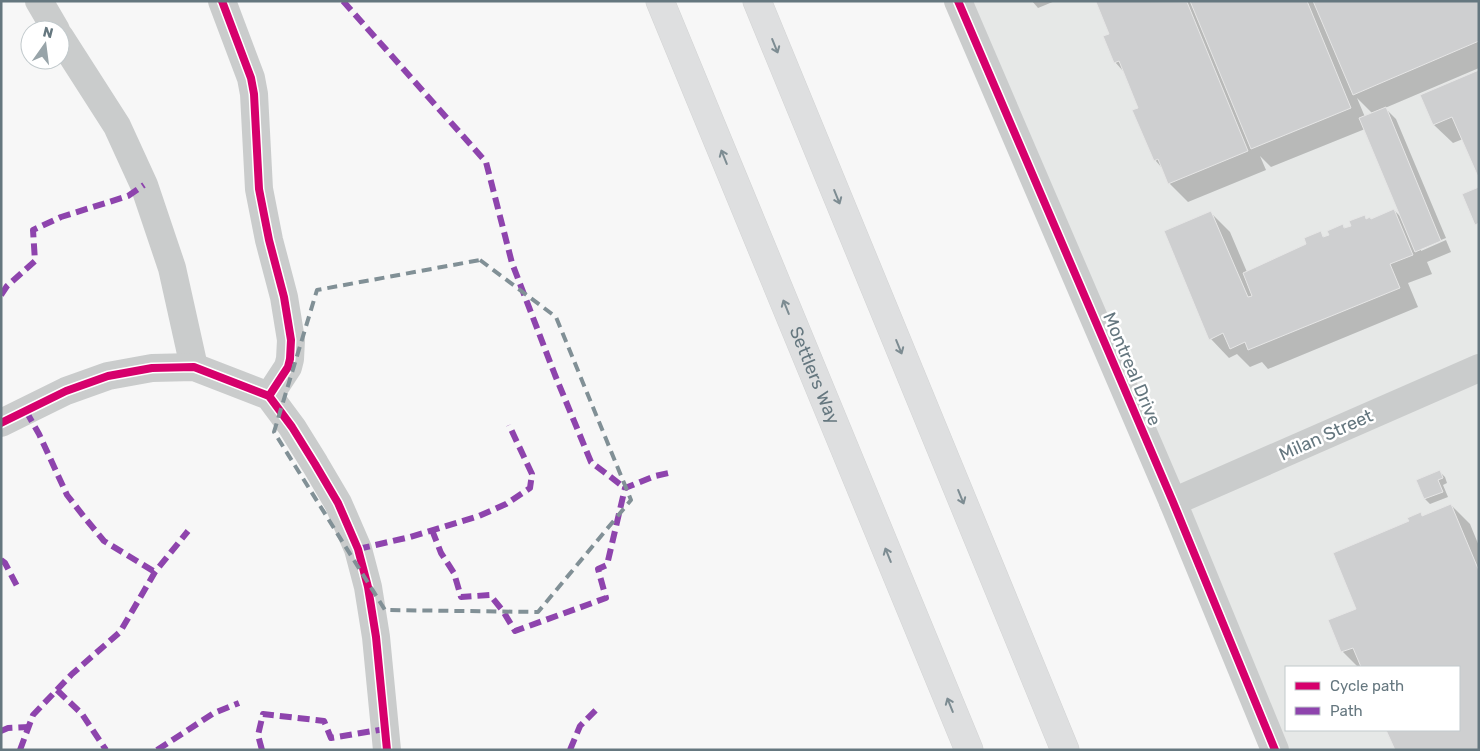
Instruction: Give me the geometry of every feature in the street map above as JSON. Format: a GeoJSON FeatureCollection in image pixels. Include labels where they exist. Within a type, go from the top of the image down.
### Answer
{"type":"FeatureCollection","features":[{"type":"Feature","properties":{"kind":"highway","name":"Settlers Way"},"geometry":{"type":"LineString","coordinates":[[660,1],[969,750]]}},
{"type":"Feature","properties":{"kind":"highway"},"geometry":{"type":"LineString","coordinates":[[757,1],[1065,750]]}},
{"type":"Feature","properties":{"kind":"street"},"geometry":{"type":"LineString","coordinates":[[39,1],[50,20]]}},
{"type":"Feature","properties":{"kind":"street"},"geometry":{"type":"LineString","coordinates":[[222,1],[251,78],[254,94],[259,189],[269,240],[284,297],[291,340],[288,367],[269,396]]}},
{"type":"Feature","properties":{"kind":"street","name":"Montreal Drive"},"geometry":{"type":"LineString","coordinates":[[958,1],[1173,502],[1275,750]]}},
{"type":"Feature","properties":{"kind":"street"},"geometry":{"type":"LineString","coordinates":[[70,53],[117,126],[144,185],[172,268],[194,367]]}},
{"type":"Feature","properties":{"kind":"street"},"geometry":{"type":"LineString","coordinates":[[1,423],[66,390],[108,376],[152,368],[194,367],[269,396],[292,427],[320,472],[338,503],[358,549],[368,586],[376,637],[387,750]]}},
{"type":"Feature","properties":{"kind":"street","name":"Milan Street"},"geometry":{"type":"LineString","coordinates":[[1173,502],[1479,368]]}},
{"type":"Feature","properties":{"kind":"highlighted area"},"geometry":{"type":"Polygon","coordinates":[[[480,260],[556,317],[631,500],[538,612],[385,610],[274,432],[317,290],[480,260]]]}},
{"type":"Feature","properties":{"kind":"shaded area"},"geometry":{"type":"Polygon","coordinates":[[[958,1],[1479,1],[1479,750],[1275,750],[958,1]]]}},
{"type":"Feature","properties":{"kind":"building"},"geometry":{"type":"Polygon","coordinates":[[[1190,1],[1307,1],[1351,108],[1251,149],[1190,1]]]}},
{"type":"Feature","properties":{"kind":"building"},"geometry":{"type":"Polygon","coordinates":[[[1313,1],[1479,1],[1479,41],[1353,95],[1313,1]]]}},
{"type":"Feature","properties":{"kind":"building"},"geometry":{"type":"Polygon","coordinates":[[[1096,2],[1187,2],[1248,151],[1168,184],[1158,159],[1154,161],[1132,110],[1138,108],[1119,61],[1114,63],[1103,36],[1109,34],[1096,2]]]}},
{"type":"Feature","properties":{"kind":"building"},"geometry":{"type":"Polygon","coordinates":[[[1479,70],[1479,179],[1452,117],[1433,125],[1420,95],[1479,70]]]}},
{"type":"Feature","properties":{"kind":"building"},"geometry":{"type":"Polygon","coordinates":[[[1386,107],[1441,241],[1415,252],[1359,118],[1386,107]]]}},
{"type":"Feature","properties":{"kind":"building"},"geometry":{"type":"Polygon","coordinates":[[[1479,187],[1479,223],[1475,225],[1462,194],[1479,187]]]}},
{"type":"Feature","properties":{"kind":"building"},"geometry":{"type":"Polygon","coordinates":[[[1394,209],[1413,255],[1390,264],[1400,288],[1248,350],[1245,342],[1230,349],[1223,333],[1209,340],[1164,231],[1211,211],[1248,297],[1252,296],[1243,273],[1306,244],[1304,238],[1321,231],[1323,237],[1329,235],[1327,231],[1343,224],[1344,228],[1351,226],[1349,221],[1365,215],[1366,219],[1370,217],[1371,219],[1394,209]]]}},
{"type":"Feature","properties":{"kind":"building"},"geometry":{"type":"Polygon","coordinates":[[[1440,470],[1443,478],[1438,480],[1443,492],[1424,499],[1416,480],[1440,470]]]}},
{"type":"Feature","properties":{"kind":"building"},"geometry":{"type":"Polygon","coordinates":[[[1451,504],[1479,571],[1479,750],[1395,750],[1386,731],[1460,731],[1460,666],[1361,666],[1353,648],[1341,652],[1328,620],[1356,609],[1333,553],[1409,521],[1407,518],[1421,512],[1422,516],[1451,504]]]}},
{"type":"Feature","properties":{"kind":"marked path"},"geometry":{"type":"LineString","coordinates":[[343,1],[486,162],[512,263],[591,462],[625,488]]}},
{"type":"Feature","properties":{"kind":"marked path"},"geometry":{"type":"LineString","coordinates":[[1,295],[7,286],[35,261],[33,230],[61,217],[128,196],[144,185]]}},
{"type":"Feature","properties":{"kind":"marked path"},"geometry":{"type":"LineString","coordinates":[[26,411],[39,434],[67,495],[85,518],[104,541],[155,572]]}},
{"type":"Feature","properties":{"kind":"marked path"},"geometry":{"type":"LineString","coordinates":[[358,549],[410,537],[479,516],[506,504],[530,488],[532,474],[509,425]]}},
{"type":"Feature","properties":{"kind":"marked path"},"geometry":{"type":"LineString","coordinates":[[432,530],[441,553],[454,573],[461,597],[490,595],[503,611],[515,631],[606,598],[598,569],[607,565],[625,488],[655,476],[673,472]]}},
{"type":"Feature","properties":{"kind":"marked path"},"geometry":{"type":"LineString","coordinates":[[20,750],[33,715],[72,674],[120,632],[155,572],[188,531]]}},
{"type":"Feature","properties":{"kind":"marked path"},"geometry":{"type":"LineString","coordinates":[[1,560],[5,563],[17,586]]}},
{"type":"Feature","properties":{"kind":"marked path"},"geometry":{"type":"LineString","coordinates":[[57,690],[82,714],[106,750]]}},
{"type":"Feature","properties":{"kind":"marked path"},"geometry":{"type":"LineString","coordinates":[[157,750],[214,713],[239,703]]}},
{"type":"Feature","properties":{"kind":"marked path"},"geometry":{"type":"LineString","coordinates":[[570,750],[580,726],[599,707]]}},
{"type":"Feature","properties":{"kind":"marked path"},"geometry":{"type":"LineString","coordinates":[[262,750],[258,735],[263,714],[324,721],[331,738],[385,729]]}},
{"type":"Feature","properties":{"kind":"marked path"},"geometry":{"type":"LineString","coordinates":[[1,731],[8,728],[29,727]]}},
{"type":"Feature","properties":{"kind":"cycle path"},"geometry":{"type":"LineString","coordinates":[[222,1],[251,78],[254,94],[259,189],[269,240],[284,297],[291,340],[288,367],[269,396]]}},
{"type":"Feature","properties":{"kind":"cycle path"},"geometry":{"type":"LineString","coordinates":[[958,1],[1173,502],[1275,750]]}},
{"type":"Feature","properties":{"kind":"cycle path"},"geometry":{"type":"LineString","coordinates":[[1,423],[66,391],[108,376],[152,368],[194,367],[269,396],[292,427],[338,503],[358,549],[368,587],[376,637],[387,750]]}}]}
